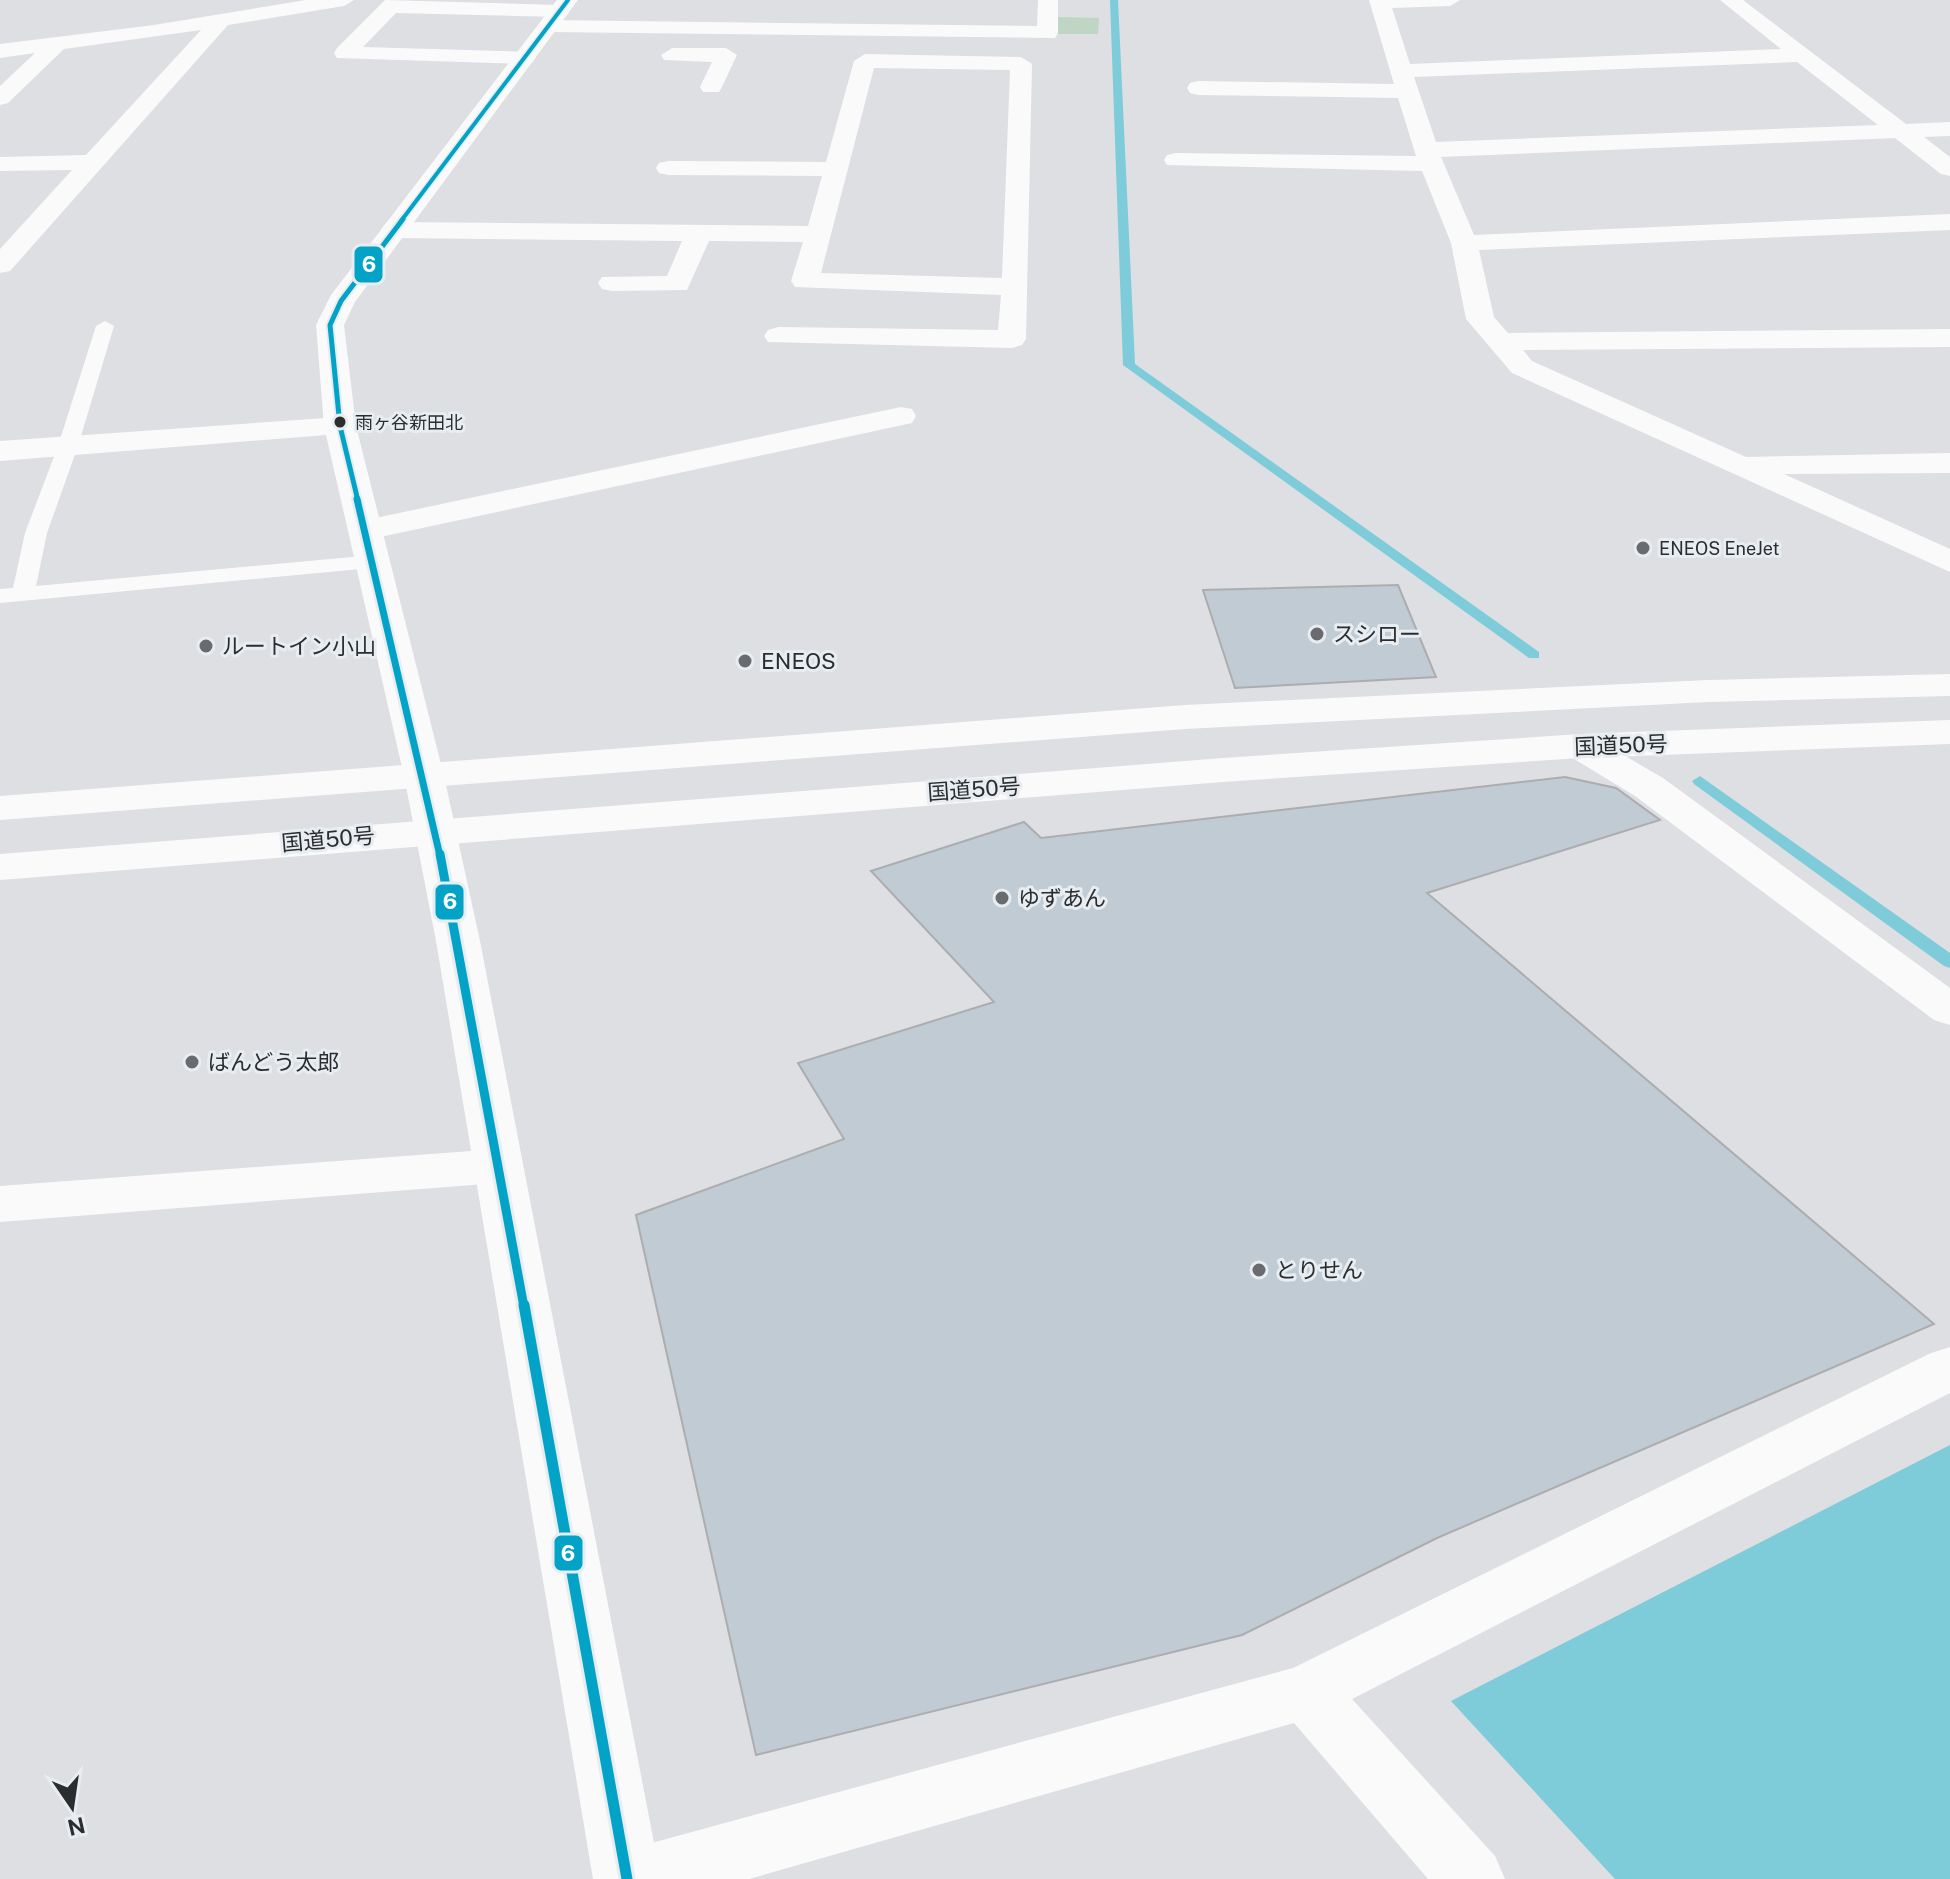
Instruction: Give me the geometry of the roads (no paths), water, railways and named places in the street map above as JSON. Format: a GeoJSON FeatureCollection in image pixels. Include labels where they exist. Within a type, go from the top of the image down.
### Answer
{"type":"FeatureCollection","features":[{"type":"Feature","properties":{"kind":"main road"},"geometry":{"type":"LineString","coordinates":[[181,0],[190,26]]}},
{"type":"Feature","properties":{"kind":"main road"},"geometry":{"type":"LineString","coordinates":[[0,51],[190,26],[344,0]]}},
{"type":"Feature","properties":{"kind":"main road"},"geometry":{"type":"LineString","coordinates":[[526,55],[345,53],[393,4],[558,23],[1047,33],[1048,0]]}},
{"type":"Feature","properties":{"kind":"main road"},"geometry":{"type":"LineString","coordinates":[[1450,0],[1379,1],[1429,157],[1464,243],[1480,319],[1522,367],[1950,562]]}},
{"type":"Feature","properties":{"kind":"main road"},"geometry":{"type":"LineString","coordinates":[[1730,0],[1950,169]]}},
{"type":"Feature","properties":{"kind":"main road"},"geometry":{"type":"LineString","coordinates":[[0,265],[220,21]]}},
{"type":"Feature","properties":{"kind":"main road"},"geometry":{"type":"LineString","coordinates":[[558,23],[526,55],[341,301],[330,325],[340,426],[435,830],[627,1879]]}},
{"type":"Feature","properties":{"kind":"main road"},"geometry":{"type":"LineString","coordinates":[[0,98],[57,44]]}},
{"type":"Feature","properties":{"kind":"main road"},"geometry":{"type":"LineString","coordinates":[[650,54],[726,55],[711,87]]}},
{"type":"Feature","properties":{"kind":"main road"},"geometry":{"type":"LineString","coordinates":[[1198,88],[1405,81],[1801,55]]}},
{"type":"Feature","properties":{"kind":"main road"},"geometry":{"type":"LineString","coordinates":[[778,336],[1012,339],[1016,287],[1021,64],[865,61],[805,281],[1016,287]]}},
{"type":"Feature","properties":{"kind":"main road"},"geometry":{"type":"LineString","coordinates":[[1176,160],[1429,157],[1950,129]]}},
{"type":"Feature","properties":{"kind":"main road"},"geometry":{"type":"LineString","coordinates":[[0,164],[92,162]]}},
{"type":"Feature","properties":{"kind":"main road"},"geometry":{"type":"LineString","coordinates":[[668,168],[836,169]]}},
{"type":"Feature","properties":{"kind":"main road"},"geometry":{"type":"LineString","coordinates":[[1464,243],[1950,222]]}},
{"type":"Feature","properties":{"kind":"main road"},"geometry":{"type":"LineString","coordinates":[[394,230],[819,234]]}},
{"type":"Feature","properties":{"kind":"main road"},"geometry":{"type":"LineString","coordinates":[[612,283],[677,284],[699,233]]}},
{"type":"Feature","properties":{"kind":"main road"},"geometry":{"type":"LineString","coordinates":[[1500,342],[1950,338]]}},
{"type":"Feature","properties":{"kind":"main road"},"geometry":{"type":"LineString","coordinates":[[366,530],[901,416]]}},
{"type":"Feature","properties":{"kind":"main road"},"geometry":{"type":"LineString","coordinates":[[0,451],[340,426]]}},
{"type":"Feature","properties":{"kind":"main road"},"geometry":{"type":"LineString","coordinates":[[1744,466],[1950,463]]}},
{"type":"Feature","properties":{"kind":"main road"},"geometry":{"type":"LineString","coordinates":[[0,808],[917,735],[1185,717],[1692,692],[1950,685]]}},
{"type":"Feature","properties":{"kind":"main road","name":"国道50号"},"geometry":{"type":"LineString","coordinates":[[0,867],[435,830],[1223,770],[1580,746],[1950,732]]}},
{"type":"Feature","properties":{"kind":"main road"},"geometry":{"type":"LineString","coordinates":[[1580,746],[1649,787],[1950,1010]]}},
{"type":"Feature","properties":{"kind":"main road"},"geometry":{"type":"LineString","coordinates":[[0,1204],[498,1166]]}},
{"type":"Feature","properties":{"kind":"main road"},"geometry":{"type":"LineString","coordinates":[[637,1879],[1306,1692],[1950,1368]]}},
{"type":"Feature","properties":{"kind":"main road"},"geometry":{"type":"LineString","coordinates":[[1306,1692],[1471,1879]]}},
{"type":"Feature","properties":{"kind":"lane"},"geometry":{"type":"LineString","coordinates":[[23,593],[36,533],[68,446],[105,326]]}},
{"type":"Feature","properties":{"kind":"lane"},"geometry":{"type":"LineString","coordinates":[[0,596],[374,562]]}},
{"type":"Feature","properties":{"kind":"water"},"geometry":{"type":"Polygon","coordinates":[[[1950,1445],[1950,1879],[1615,1879],[1451,1701],[1950,1445]]]}},
{"type":"Feature","properties":{"kind":"waterway"},"geometry":{"type":"LineString","coordinates":[[1114,0],[1129,365],[1534,655]]}},
{"type":"Feature","properties":{"kind":"waterway"},"geometry":{"type":"LineString","coordinates":[[1700,781],[1950,962]]}},
{"type":"Feature","properties":{"kind":"place","name":"雨ヶ谷新田北"},"geometry":{"type":"Point","coordinates":[340,422]}},
{"type":"Feature","properties":{"kind":"place","name":"ENEOS EneJet"},"geometry":{"type":"Point","coordinates":[1643,548]}},
{"type":"Feature","properties":{"kind":"place","name":"スシロー"},"geometry":{"type":"Point","coordinates":[1317,634]}},
{"type":"Feature","properties":{"kind":"place","name":"ルートイン小山"},"geometry":{"type":"Point","coordinates":[206,646]}},
{"type":"Feature","properties":{"kind":"place","name":"ENEOS"},"geometry":{"type":"Point","coordinates":[745,661]}},
{"type":"Feature","properties":{"kind":"place","name":"ゆずあん"},"geometry":{"type":"Point","coordinates":[1002,898]}},
{"type":"Feature","properties":{"kind":"place","name":"ばんどう太郎"},"geometry":{"type":"Point","coordinates":[192,1062]}},
{"type":"Feature","properties":{"kind":"place","name":"とりせん"},"geometry":{"type":"Point","coordinates":[1259,1270]}}]}
